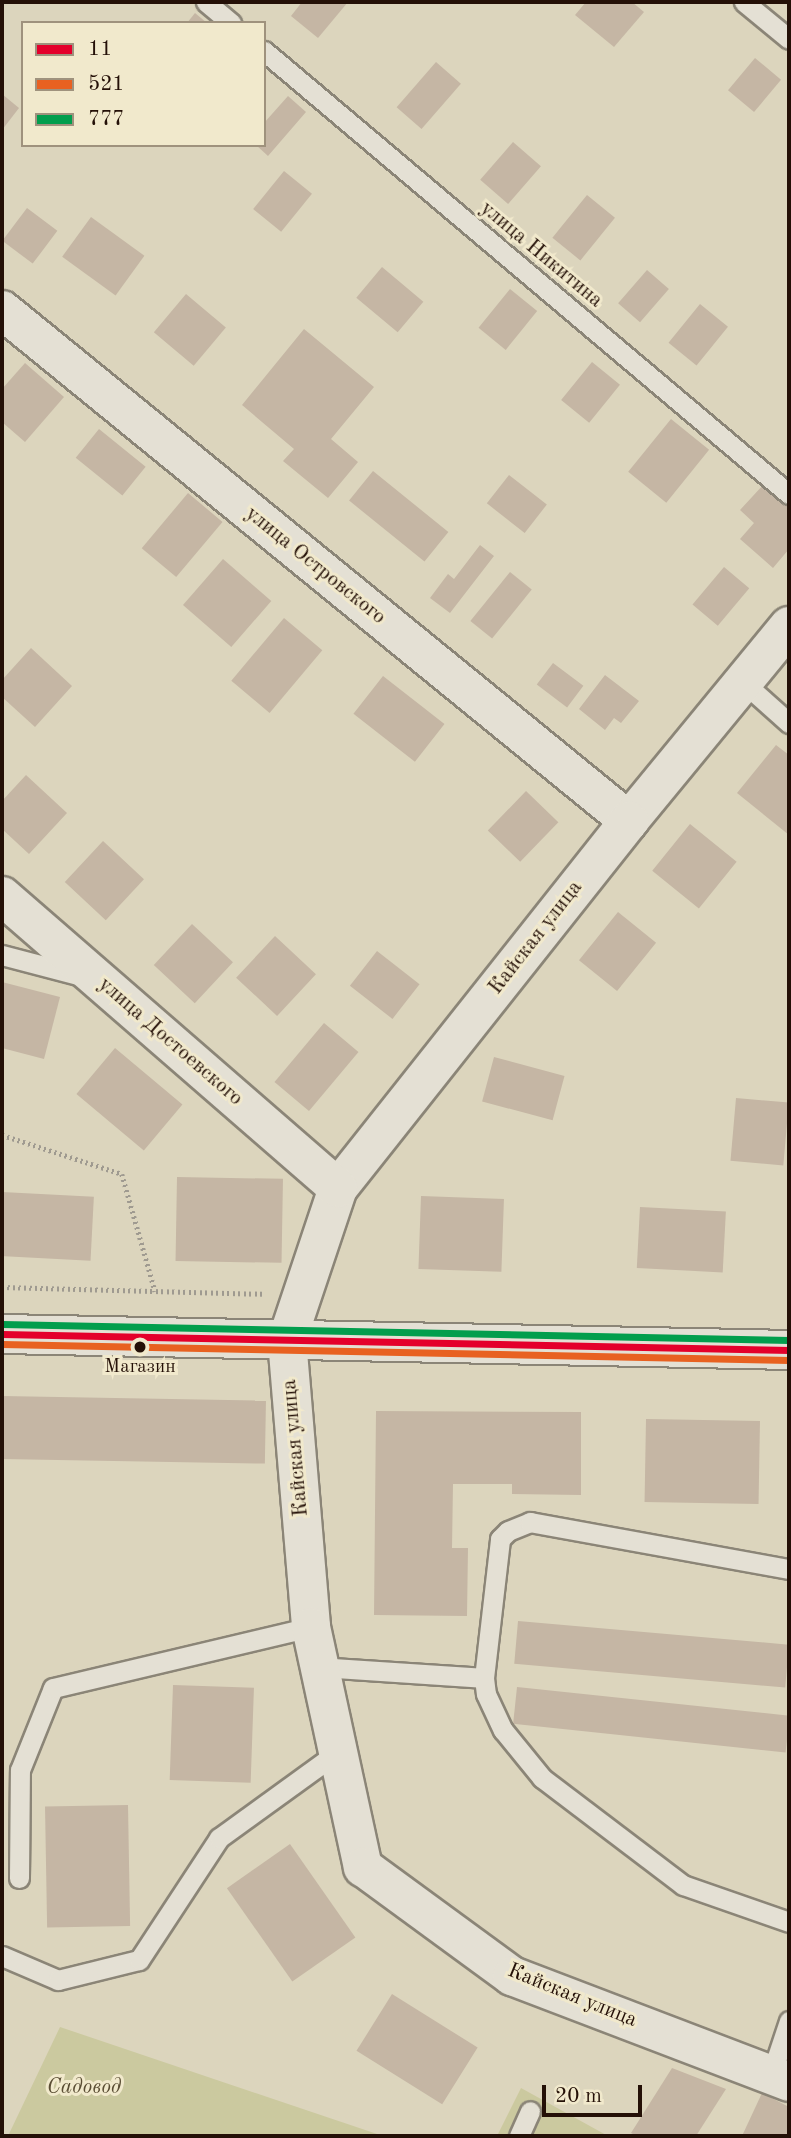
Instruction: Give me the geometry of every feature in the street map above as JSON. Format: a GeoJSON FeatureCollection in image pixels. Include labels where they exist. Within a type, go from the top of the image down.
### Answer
{"type":"FeatureCollection","features":[{"type":"Feature","properties":{"kind":"street","name":"улица Островского"},"geometry":{"type":"LineString","coordinates":[[2,310],[629,821]]}},
{"type":"Feature","properties":{"kind":"street","name":"Кайская улица"},"geometry":{"type":"LineString","coordinates":[[780,2079],[512,1976],[363,1867],[311,1627],[287,1340],[338,1188],[629,821],[789,626]]}},
{"type":"Feature","properties":{"kind":"street","name":"улица Достоевского"},"geometry":{"type":"LineString","coordinates":[[2,896],[338,1188]]}},
{"type":"Feature","properties":{"kind":"street"},"geometry":{"type":"LineString","coordinates":[[2,1334],[789,1349]]}},
{"type":"Feature","properties":{"kind":"lane"},"geometry":{"type":"LineString","coordinates":[[206,2],[229,21]]}},
{"type":"Feature","properties":{"kind":"lane"},"geometry":{"type":"LineString","coordinates":[[744,2],[789,38]]}},
{"type":"Feature","properties":{"kind":"lane","name":"улица Никитина"},"geometry":{"type":"LineString","coordinates":[[266,53],[789,494]]}},
{"type":"Feature","properties":{"kind":"lane"},"geometry":{"type":"LineString","coordinates":[[743,682],[789,723]]}},
{"type":"Feature","properties":{"kind":"lane"},"geometry":{"type":"LineString","coordinates":[[2,955],[100,981]]}},
{"type":"Feature","properties":{"kind":"lane"},"geometry":{"type":"LineString","coordinates":[[789,1569],[530,1522],[508,1531],[500,1539],[484,1678],[486,1694],[503,1730],[542,1778],[683,1885],[789,1922]]}},
{"type":"Feature","properties":{"kind":"lane"},"geometry":{"type":"LineString","coordinates":[[19,1878],[20,1770],[53,1688],[311,1627]]}},
{"type":"Feature","properties":{"kind":"lane"},"geometry":{"type":"LineString","coordinates":[[319,1667],[484,1678]]}},
{"type":"Feature","properties":{"kind":"lane"},"geometry":{"type":"LineString","coordinates":[[2,1956],[58,1980],[139,1960],[219,1838],[338,1752]]}},
{"type":"Feature","properties":{"kind":"lane"},"geometry":{"type":"LineString","coordinates":[[780,2079],[789,2021]]}},
{"type":"Feature","properties":{"kind":"lane"},"geometry":{"type":"LineString","coordinates":[[519,2136],[530,2111]]}},
{"type":"Feature","properties":{"kind":"path"},"geometry":{"type":"LineString","coordinates":[[2,1135],[121,1174],[155,1291]]}},
{"type":"Feature","properties":{"kind":"path"},"geometry":{"type":"LineString","coordinates":[[2,1287],[263,1294]]}},
{"type":"Feature","properties":{"kind":"green space","name":"Садовод"},"geometry":{"type":"Polygon","coordinates":[[[60,2027],[383,2136],[8,2136],[60,2027]]]}},
{"type":"Feature","properties":{"kind":"green space"},"geometry":{"type":"Polygon","coordinates":[[[521,2088],[608,2136],[497,2136],[521,2088]]]}},
{"type":"Feature","properties":{"kind":"building"},"geometry":{"type":"Polygon","coordinates":[[[302,2],[348,2],[318,38],[291,16],[302,2]]]}},
{"type":"Feature","properties":{"kind":"building"},"geometry":{"type":"Polygon","coordinates":[[[586,2],[632,2],[644,12],[614,47],[575,15],[586,2]]]}},
{"type":"Feature","properties":{"kind":"building"},"geometry":{"type":"Polygon","coordinates":[[[195,13],[205,21],[189,21],[195,13]]]}},
{"type":"Feature","properties":{"kind":"building"},"geometry":{"type":"Polygon","coordinates":[[[755,58],[781,80],[754,112],[728,90],[755,58]]]}},
{"type":"Feature","properties":{"kind":"building"},"geometry":{"type":"Polygon","coordinates":[[[436,62],[461,84],[422,129],[397,107],[436,62]]]}},
{"type":"Feature","properties":{"kind":"building"},"geometry":{"type":"Polygon","coordinates":[[[2,94],[19,108],[2,130],[2,94]]]}},
{"type":"Feature","properties":{"kind":"building"},"geometry":{"type":"Polygon","coordinates":[[[288,96],[306,112],[268,156],[258,147],[266,147],[266,121],[288,96]]]}},
{"type":"Feature","properties":{"kind":"building"},"geometry":{"type":"Polygon","coordinates":[[[513,142],[541,166],[508,204],[480,180],[513,142]]]}},
{"type":"Feature","properties":{"kind":"building"},"geometry":{"type":"Polygon","coordinates":[[[284,171],[312,194],[281,232],[253,209],[284,171]]]}},
{"type":"Feature","properties":{"kind":"building"},"geometry":{"type":"Polygon","coordinates":[[[587,195],[615,218],[580,260],[552,238],[587,195]]]}},
{"type":"Feature","properties":{"kind":"building"},"geometry":{"type":"Polygon","coordinates":[[[27,208],[57,231],[33,264],[2,241],[27,208]]]}},
{"type":"Feature","properties":{"kind":"building"},"geometry":{"type":"Polygon","coordinates":[[[91,217],[144,256],[116,295],[62,257],[91,217]]]}},
{"type":"Feature","properties":{"kind":"building"},"geometry":{"type":"Polygon","coordinates":[[[382,267],[423,302],[398,332],[356,298],[382,267]]]}},
{"type":"Feature","properties":{"kind":"building"},"geometry":{"type":"Polygon","coordinates":[[[647,270],[669,289],[640,322],[618,303],[647,270]]]}},
{"type":"Feature","properties":{"kind":"building"},"geometry":{"type":"Polygon","coordinates":[[[510,289],[537,311],[506,350],[479,328],[510,289]]]}},
{"type":"Feature","properties":{"kind":"building"},"geometry":{"type":"Polygon","coordinates":[[[186,294],[226,327],[194,366],[154,332],[186,294]]]}},
{"type":"Feature","properties":{"kind":"building"},"geometry":{"type":"Polygon","coordinates":[[[700,304],[728,327],[697,366],[669,343],[700,304]]]}},
{"type":"Feature","properties":{"kind":"building"},"geometry":{"type":"Polygon","coordinates":[[[304,329],[374,387],[331,439],[358,462],[328,498],[283,461],[294,449],[242,405],[304,329]]]}},
{"type":"Feature","properties":{"kind":"building"},"geometry":{"type":"Polygon","coordinates":[[[592,362],[620,385],[589,423],[561,400],[592,362]]]}},
{"type":"Feature","properties":{"kind":"building"},"geometry":{"type":"Polygon","coordinates":[[[25,363],[64,397],[25,442],[2,422],[2,389],[25,363]]]}},
{"type":"Feature","properties":{"kind":"building"},"geometry":{"type":"Polygon","coordinates":[[[671,419],[709,450],[666,503],[628,472],[671,419]]]}},
{"type":"Feature","properties":{"kind":"building"},"geometry":{"type":"Polygon","coordinates":[[[99,429],[146,467],[122,496],[76,458],[99,429]]]}},
{"type":"Feature","properties":{"kind":"building"},"geometry":{"type":"Polygon","coordinates":[[[373,471],[448,532],[424,562],[349,501],[373,471]]]}},
{"type":"Feature","properties":{"kind":"building"},"geometry":{"type":"Polygon","coordinates":[[[509,475],[547,505],[525,533],[487,503],[509,475]]]}},
{"type":"Feature","properties":{"kind":"building"},"geometry":{"type":"Polygon","coordinates":[[[764,484],[789,507],[789,549],[773,568],[740,539],[754,523],[740,510],[764,484]]]}},
{"type":"Feature","properties":{"kind":"building"},"geometry":{"type":"Polygon","coordinates":[[[188,493],[222,522],[176,577],[142,548],[188,493]]]}},
{"type":"Feature","properties":{"kind":"building"},"geometry":{"type":"Polygon","coordinates":[[[480,545],[494,556],[450,613],[430,598],[448,574],[454,579],[480,545]]]}},
{"type":"Feature","properties":{"kind":"building"},"geometry":{"type":"Polygon","coordinates":[[[223,559],[271,601],[231,647],[183,605],[223,559]]]}},
{"type":"Feature","properties":{"kind":"building"},"geometry":{"type":"Polygon","coordinates":[[[724,567],[749,588],[718,626],[693,605],[724,567]]]}},
{"type":"Feature","properties":{"kind":"building"},"geometry":{"type":"Polygon","coordinates":[[[510,572],[532,590],[492,639],[470,621],[510,572]]]}},
{"type":"Feature","properties":{"kind":"building"},"geometry":{"type":"Polygon","coordinates":[[[284,618],[322,650],[270,713],[231,681],[284,618]]]}},
{"type":"Feature","properties":{"kind":"building"},"geometry":{"type":"Polygon","coordinates":[[[31,648],[72,686],[35,727],[2,697],[2,680],[31,648]]]}},
{"type":"Feature","properties":{"kind":"building"},"geometry":{"type":"Polygon","coordinates":[[[553,663],[583,686],[567,707],[537,685],[553,663]]]}},
{"type":"Feature","properties":{"kind":"building"},"geometry":{"type":"Polygon","coordinates":[[[605,675],[639,701],[621,723],[614,718],[605,730],[579,709],[605,675]]]}},
{"type":"Feature","properties":{"kind":"building"},"geometry":{"type":"Polygon","coordinates":[[[383,676],[444,724],[415,762],[353,714],[383,676]]]}},
{"type":"Feature","properties":{"kind":"building"},"geometry":{"type":"Polygon","coordinates":[[[776,745],[789,755],[789,835],[737,793],[776,745]]]}},
{"type":"Feature","properties":{"kind":"building"},"geometry":{"type":"Polygon","coordinates":[[[26,775],[67,813],[29,854],[2,829],[2,801],[26,775]]]}},
{"type":"Feature","properties":{"kind":"building"},"geometry":{"type":"Polygon","coordinates":[[[526,791],[558,822],[520,862],[488,831],[526,791]]]}},
{"type":"Feature","properties":{"kind":"building"},"geometry":{"type":"Polygon","coordinates":[[[690,824],[737,862],[699,908],[652,871],[690,824]]]}},
{"type":"Feature","properties":{"kind":"building"},"geometry":{"type":"Polygon","coordinates":[[[103,841],[144,879],[106,920],[65,882],[103,841]]]}},
{"type":"Feature","properties":{"kind":"building"},"geometry":{"type":"Polygon","coordinates":[[[618,912],[656,943],[617,991],[579,960],[618,912]]]}},
{"type":"Feature","properties":{"kind":"building"},"geometry":{"type":"Polygon","coordinates":[[[192,924],[233,962],[195,1003],[154,965],[192,924]]]}},
{"type":"Feature","properties":{"kind":"building"},"geometry":{"type":"Polygon","coordinates":[[[275,936],[316,974],[277,1016],[236,978],[275,936]]]}},
{"type":"Feature","properties":{"kind":"building"},"geometry":{"type":"Polygon","coordinates":[[[377,951],[420,984],[392,1019],[350,986],[377,951]]]}},
{"type":"Feature","properties":{"kind":"building"},"geometry":{"type":"Polygon","coordinates":[[[2,982],[60,997],[44,1059],[2,1048],[2,982]]]}},
{"type":"Feature","properties":{"kind":"building"},"geometry":{"type":"Polygon","coordinates":[[[324,1023],[358,1052],[309,1111],[275,1082],[324,1023]]]}},
{"type":"Feature","properties":{"kind":"building"},"geometry":{"type":"Polygon","coordinates":[[[115,1048],[182,1105],[144,1151],[76,1094],[115,1048]]]}},
{"type":"Feature","properties":{"kind":"building"},"geometry":{"type":"Polygon","coordinates":[[[494,1057],[565,1076],[553,1120],[482,1101],[494,1057]]]}},
{"type":"Feature","properties":{"kind":"building"},"geometry":{"type":"Polygon","coordinates":[[[736,1098],[789,1103],[783,1165],[731,1161],[736,1098]]]}},
{"type":"Feature","properties":{"kind":"building"},"geometry":{"type":"Polygon","coordinates":[[[177,1177],[283,1179],[282,1263],[176,1261],[177,1177]]]}},
{"type":"Feature","properties":{"kind":"building"},"geometry":{"type":"Polygon","coordinates":[[[2,1192],[94,1197],[91,1261],[2,1256],[2,1192]]]}},
{"type":"Feature","properties":{"kind":"building"},"geometry":{"type":"Polygon","coordinates":[[[421,1196],[504,1199],[501,1272],[418,1269],[421,1196]]]}},
{"type":"Feature","properties":{"kind":"building"},"geometry":{"type":"Polygon","coordinates":[[[640,1207],[726,1212],[723,1272],[637,1268],[640,1207]]]}},
{"type":"Feature","properties":{"kind":"building"},"geometry":{"type":"Polygon","coordinates":[[[2,1396],[266,1401],[265,1464],[2,1459],[2,1396]]]}},
{"type":"Feature","properties":{"kind":"building"},"geometry":{"type":"Polygon","coordinates":[[[376,1411],[581,1412],[581,1495],[512,1494],[512,1484],[453,1484],[452,1548],[468,1548],[467,1616],[374,1615],[376,1411]]]}},
{"type":"Feature","properties":{"kind":"building"},"geometry":{"type":"Polygon","coordinates":[[[646,1419],[760,1421],[759,1504],[645,1502],[646,1419]]]}},
{"type":"Feature","properties":{"kind":"building"},"geometry":{"type":"Polygon","coordinates":[[[518,1621],[789,1645],[785,1688],[514,1664],[518,1621]]]}},
{"type":"Feature","properties":{"kind":"building"},"geometry":{"type":"Polygon","coordinates":[[[173,1685],[254,1688],[251,1783],[170,1780],[173,1685]]]}},
{"type":"Feature","properties":{"kind":"building"},"geometry":{"type":"Polygon","coordinates":[[[517,1687],[789,1716],[786,1752],[513,1724],[517,1687]]]}},
{"type":"Feature","properties":{"kind":"building"},"geometry":{"type":"Polygon","coordinates":[[[128,1805],[130,1926],[47,1927],[45,1806],[128,1805]]]}},
{"type":"Feature","properties":{"kind":"building"},"geometry":{"type":"Polygon","coordinates":[[[290,1844],[355,1937],[292,1982],[227,1888],[290,1844]]]}},
{"type":"Feature","properties":{"kind":"building"},"geometry":{"type":"Polygon","coordinates":[[[392,1994],[478,2048],[442,2104],[356,2051],[392,1994]]]}},
{"type":"Feature","properties":{"kind":"building"},"geometry":{"type":"Polygon","coordinates":[[[672,2068],[726,2089],[696,2136],[637,2136],[631,2133],[672,2068]]]}},
{"type":"Feature","properties":{"kind":"building"},"geometry":{"type":"Polygon","coordinates":[[[762,2093],[789,2107],[789,2136],[742,2136],[762,2093]]]}},
{"type":"Feature","properties":{"kind":"transit line","name":"777"},"geometry":{"type":"LineString","coordinates":[[2,1324],[789,1340]]}},
{"type":"Feature","properties":{"kind":"transit line","name":"11"},"geometry":{"type":"LineString","coordinates":[[2,1334],[789,1350]]}},
{"type":"Feature","properties":{"kind":"transit line","name":"521"},"geometry":{"type":"LineString","coordinates":[[2,1344],[789,1360]]}},
{"type":"Feature","properties":{"kind":"place","name":"Магазин"},"geometry":{"type":"Point","coordinates":[140,1347]}}]}
